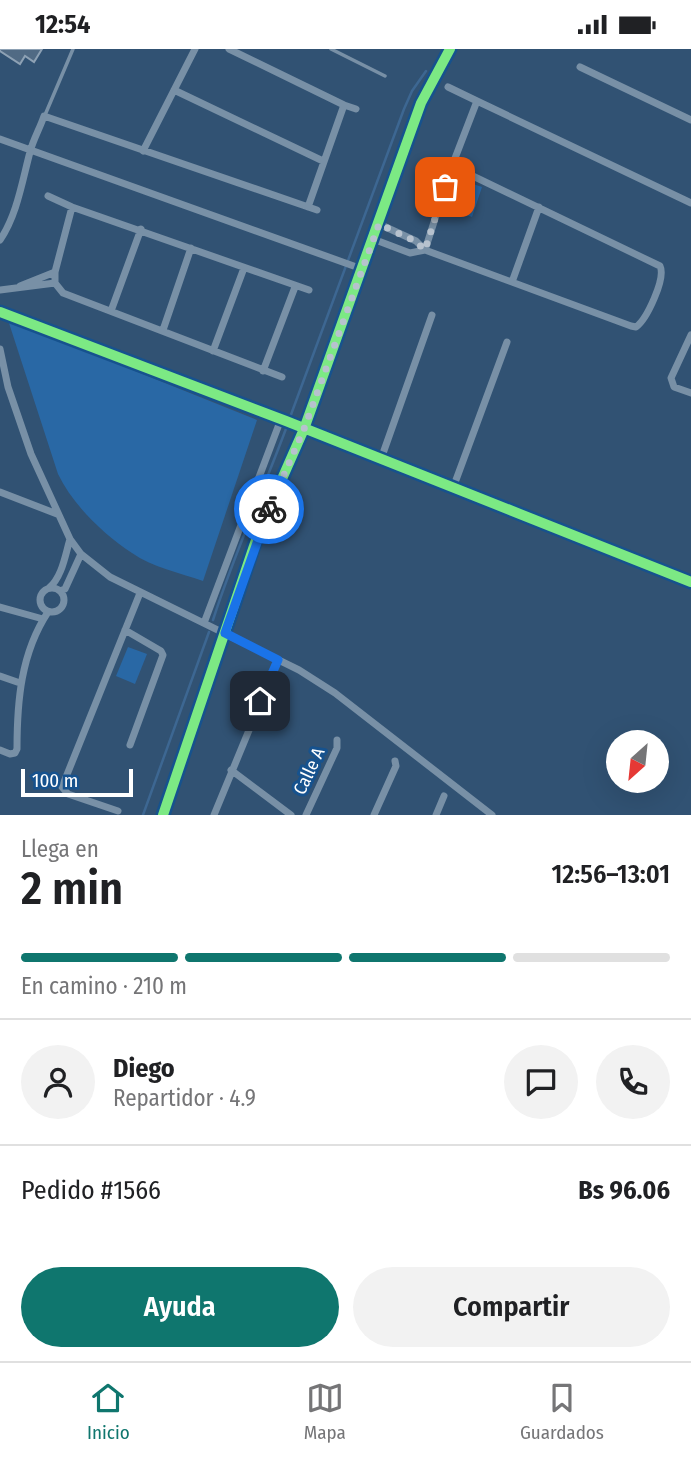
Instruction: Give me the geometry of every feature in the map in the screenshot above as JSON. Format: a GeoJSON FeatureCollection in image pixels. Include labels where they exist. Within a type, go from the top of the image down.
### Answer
{"type":"FeatureCollection","features":[{"type":"Feature","properties":{"kind":"street"},"geometry":{"type":"LineString","coordinates":[[144,151],[194,49]]}},
{"type":"Feature","properties":{"kind":"street"},"geometry":{"type":"LineString","coordinates":[[229,49],[356,109]]}},
{"type":"Feature","properties":{"kind":"street"},"geometry":{"type":"LineString","coordinates":[[204,623],[373,239],[421,103],[450,49]]}},
{"type":"Feature","properties":{"kind":"street"},"geometry":{"type":"LineString","coordinates":[[580,68],[691,120]]}},
{"type":"Feature","properties":{"kind":"street"},"geometry":{"type":"LineString","coordinates":[[448,87],[691,203]]}},
{"type":"Feature","properties":{"kind":"street"},"geometry":{"type":"LineString","coordinates":[[174,90],[323,161]]}},
{"type":"Feature","properties":{"kind":"street"},"geometry":{"type":"LineString","coordinates":[[425,250],[452,166],[478,101]]}},
{"type":"Feature","properties":{"kind":"street"},"geometry":{"type":"LineString","coordinates":[[308,207],[344,105]]}},
{"type":"Feature","properties":{"kind":"street"},"geometry":{"type":"LineString","coordinates":[[0,240],[9,228],[27,172],[30,151],[44,117],[317,210]]}},
{"type":"Feature","properties":{"kind":"street"},"geometry":{"type":"LineString","coordinates":[[0,139],[358,268]]}},
{"type":"Feature","properties":{"kind":"street"},"geometry":{"type":"LineString","coordinates":[[379,224],[415,241],[425,250],[636,329],[643,321],[662,277],[660,267],[452,166]]}},
{"type":"Feature","properties":{"kind":"street"},"geometry":{"type":"LineString","coordinates":[[48,196],[72,207],[309,290]]}},
{"type":"Feature","properties":{"kind":"street"},"geometry":{"type":"LineString","coordinates":[[72,207],[55,272],[55,283],[63,293],[282,377]]}},
{"type":"Feature","properties":{"kind":"street"},"geometry":{"type":"LineString","coordinates":[[512,282],[539,207]]}},
{"type":"Feature","properties":{"kind":"street"},"geometry":{"type":"LineString","coordinates":[[111,311],[141,229]]}},
{"type":"Feature","properties":{"kind":"street"},"geometry":{"type":"LineString","coordinates":[[373,239],[410,253],[425,250]]}},
{"type":"Feature","properties":{"kind":"street"},"geometry":{"type":"LineString","coordinates":[[163,330],[191,248]]}},
{"type":"Feature","properties":{"kind":"street"},"geometry":{"type":"LineString","coordinates":[[213,351],[243,268]]}},
{"type":"Feature","properties":{"kind":"street"},"geometry":{"type":"LineString","coordinates":[[17,289],[27,282],[55,272]]}},
{"type":"Feature","properties":{"kind":"street"},"geometry":{"type":"LineString","coordinates":[[0,290],[55,283]]}},
{"type":"Feature","properties":{"kind":"street"},"geometry":{"type":"LineString","coordinates":[[263,371],[295,287]]}},
{"type":"Feature","properties":{"kind":"street"},"geometry":{"type":"LineString","coordinates":[[0,312],[691,582]]}},
{"type":"Feature","properties":{"kind":"street"},"geometry":{"type":"LineString","coordinates":[[381,459],[432,315]]}},
{"type":"Feature","properties":{"kind":"street"},"geometry":{"type":"LineString","coordinates":[[691,335],[671,378],[674,387],[691,393]]}},
{"type":"Feature","properties":{"kind":"street"},"geometry":{"type":"LineString","coordinates":[[453,488],[507,342]]}},
{"type":"Feature","properties":{"kind":"street"},"geometry":{"type":"LineString","coordinates":[[0,349],[8,387],[31,454],[57,514],[81,554],[110,577],[140,593],[299,670],[335,693],[492,815]]}},
{"type":"Feature","properties":{"kind":"street"},"geometry":{"type":"LineString","coordinates":[[163,815],[259,531],[292,424]]}},
{"type":"Feature","properties":{"kind":"street"},"geometry":{"type":"LineString","coordinates":[[0,492],[57,514]]}},
{"type":"Feature","properties":{"kind":"street"},"geometry":{"type":"LineString","coordinates":[[60,591],[64,599],[62,607],[56,612],[48,612],[41,607],[39,599],[42,592],[55,583],[70,539]]}},
{"type":"Feature","properties":{"kind":"street"},"geometry":{"type":"LineString","coordinates":[[49,588],[60,591],[65,589],[81,554]]}},
{"type":"Feature","properties":{"kind":"street"},"geometry":{"type":"LineString","coordinates":[[61,568],[72,573]]}},
{"type":"Feature","properties":{"kind":"street"},"geometry":{"type":"LineString","coordinates":[[118,811],[68,794],[62,787],[140,593]]}},
{"type":"Feature","properties":{"kind":"street"},"geometry":{"type":"LineString","coordinates":[[0,607],[43,619]]}},
{"type":"Feature","properties":{"kind":"street"},"geometry":{"type":"LineString","coordinates":[[0,750],[10,754],[17,749],[20,683],[37,630],[48,612]]}},
{"type":"Feature","properties":{"kind":"street"},"geometry":{"type":"LineString","coordinates":[[125,630],[161,650],[163,655],[130,745]]}},
{"type":"Feature","properties":{"kind":"street"},"geometry":{"type":"LineString","coordinates":[[214,815],[278,660]]}},
{"type":"Feature","properties":{"kind":"street"},"geometry":{"type":"LineString","coordinates":[[0,676],[20,683]]}},
{"type":"Feature","properties":{"kind":"street","name":"Calle A"},"geometry":{"type":"LineString","coordinates":[[306,815],[337,748],[337,740]]}},
{"type":"Feature","properties":{"kind":"street"},"geometry":{"type":"LineString","coordinates":[[374,815],[396,766],[395,761]]}},
{"type":"Feature","properties":{"kind":"street"},"geometry":{"type":"LineString","coordinates":[[231,770],[291,815]]}},
{"type":"Feature","properties":{"kind":"street"},"geometry":{"type":"LineString","coordinates":[[436,815],[444,796]]}},
{"type":"Feature","properties":{"kind":"lane"},"geometry":{"type":"LineString","coordinates":[[44,117],[73,49]]}},
{"type":"Feature","properties":{"kind":"lane"},"geometry":{"type":"LineString","coordinates":[[331,49],[385,76]]}},
{"type":"Feature","properties":{"kind":"shaded area"},"geometry":{"type":"Polygon","coordinates":[[[464,181],[482,187],[472,217],[453,210],[464,181]]]}},
{"type":"Feature","properties":{"kind":"shaded area"},"geometry":{"type":"Polygon","coordinates":[[[8,320],[257,420],[203,581],[140,558],[110,537],[80,508],[58,474],[8,320]]]}},
{"type":"Feature","properties":{"kind":"shaded area"},"geometry":{"type":"Polygon","coordinates":[[[128,647],[147,654],[135,684],[116,676],[128,647]]]}},
{"type":"Feature","properties":{"kind":"building"},"geometry":{"type":"Polygon","coordinates":[[[0,49],[42,49],[34,62],[25,56],[20,64],[0,49]]]}},
{"type":"Feature","properties":{"kind":"waterway"},"geometry":{"type":"LineString","coordinates":[[289,420],[404,109],[426,71]]}},
{"type":"Feature","properties":{"kind":"waterway"},"geometry":{"type":"LineString","coordinates":[[213,620],[287,426]]}},
{"type":"Feature","properties":{"kind":"waterway"},"geometry":{"type":"LineString","coordinates":[[143,815],[209,632]]}},
{"type":"Feature","properties":{"kind":"cycle path"},"geometry":{"type":"LineString","coordinates":[[163,815],[259,531],[304,429],[421,103],[450,49]]}},
{"type":"Feature","properties":{"kind":"cycle path"},"geometry":{"type":"LineString","coordinates":[[0,312],[286,421],[691,582]]}},
{"type":"Feature","properties":{"kind":"way so far"},"geometry":{"type":"LineString","coordinates":[[269,509],[304,429],[379,224],[415,241],[425,250],[445,187]]}},
{"type":"Feature","properties":{"kind":"route"},"geometry":{"type":"LineString","coordinates":[[260,701],[278,660],[225,633],[269,509]]}}]}
